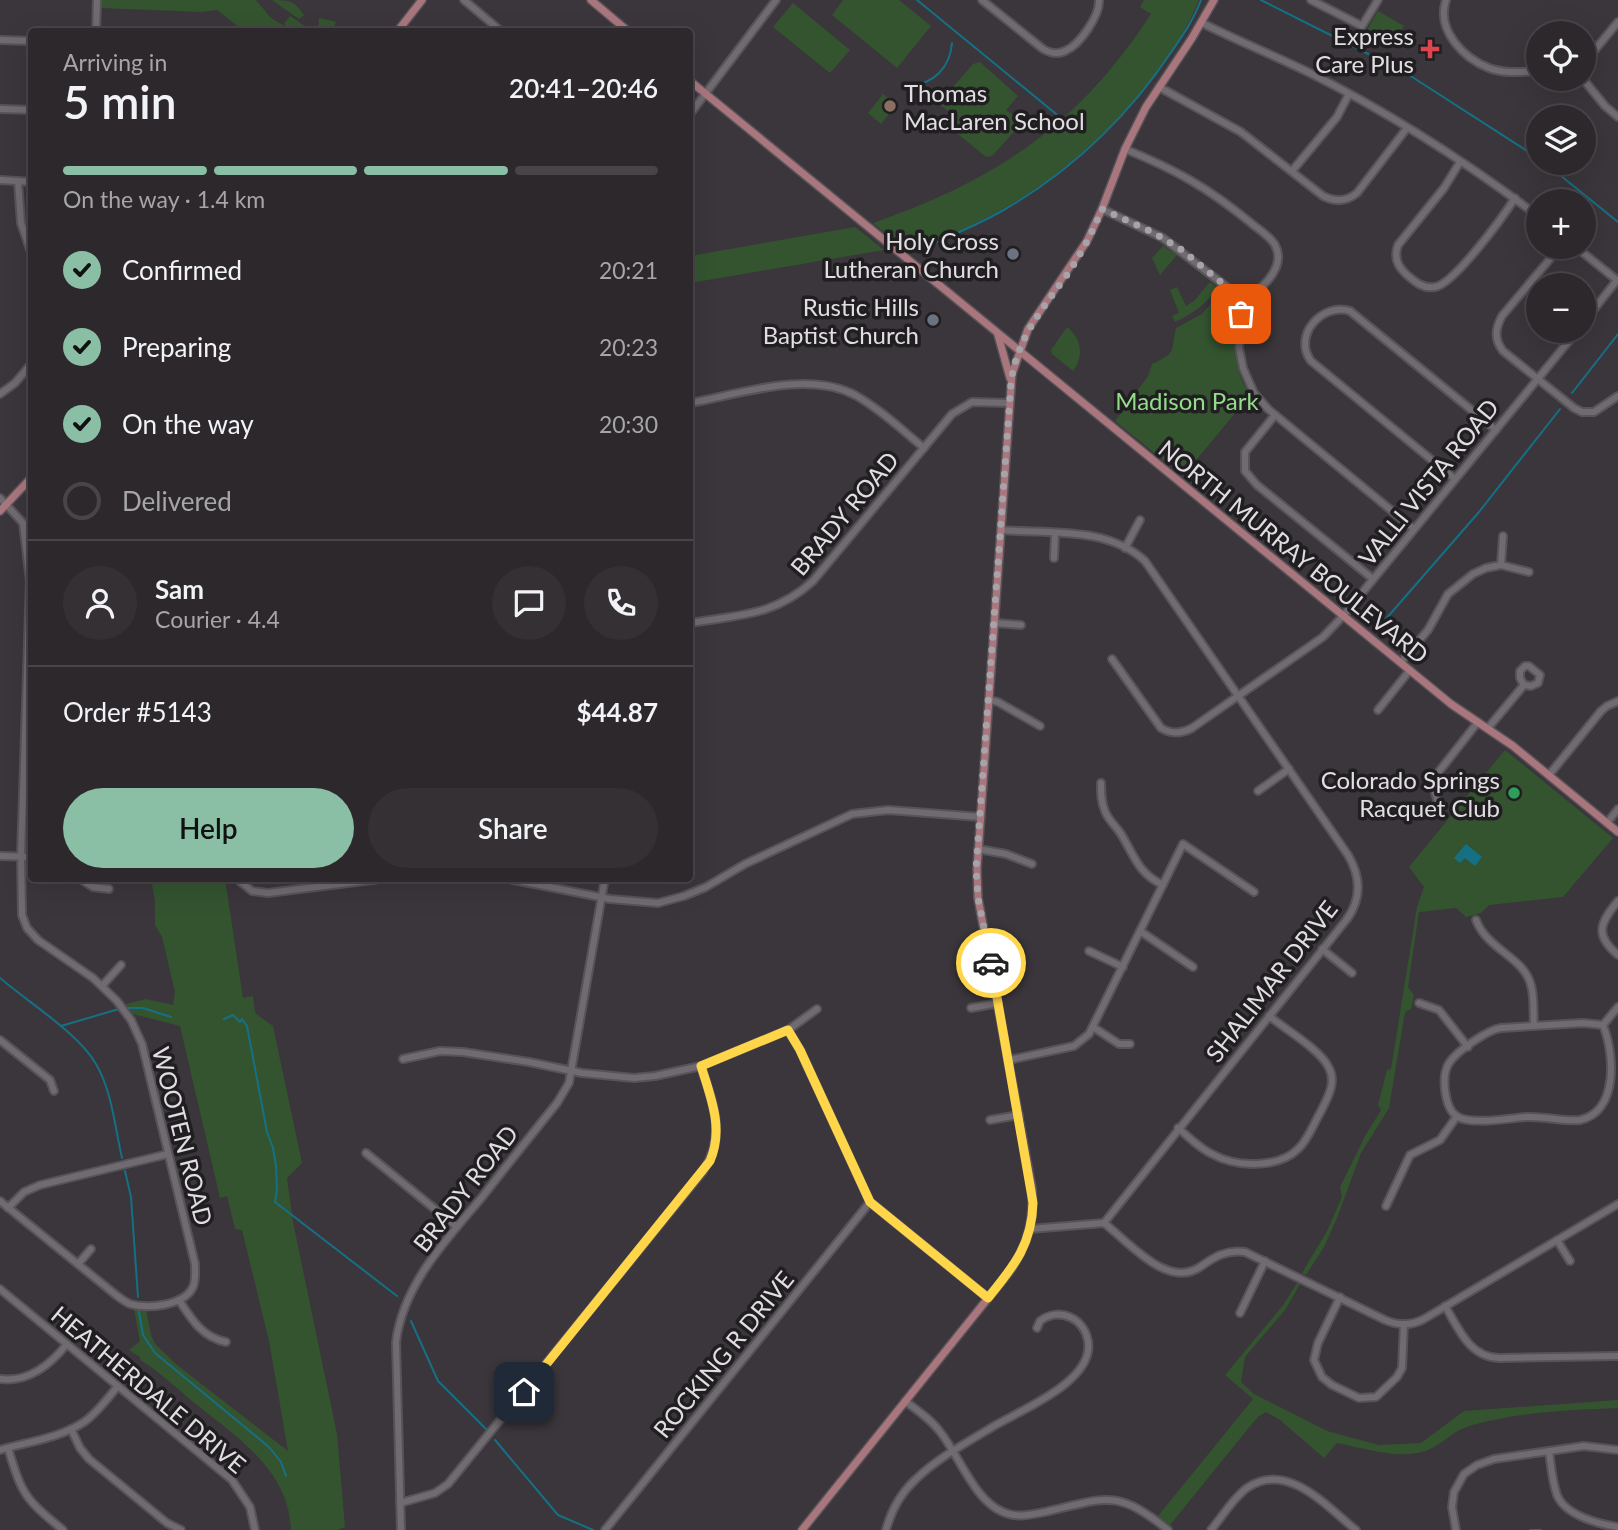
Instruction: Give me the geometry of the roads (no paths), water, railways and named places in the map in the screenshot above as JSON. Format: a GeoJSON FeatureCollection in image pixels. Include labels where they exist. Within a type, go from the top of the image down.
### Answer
{"type":"FeatureCollection","features":[{"type":"Feature","properties":{"kind":"main road"},"geometry":{"type":"LineString","coordinates":[[400,28],[422,0]]}},
{"type":"Feature","properties":{"kind":"main road"},"geometry":{"type":"LineString","coordinates":[[591,0],[624,28]]}},
{"type":"Feature","properties":{"kind":"main road"},"geometry":{"type":"LineString","coordinates":[[802,1530],[988,1298],[1016,1262],[1027,1242],[1032,1189],[978,898],[976,869],[1011,381],[1018,351],[1028,329],[1080,253],[1102,209],[1125,149],[1159,87],[1202,23],[1214,0]]}},
{"type":"Feature","properties":{"kind":"main road","name":"NORTH MURRAY BOULEVARD"},"geometry":{"type":"LineString","coordinates":[[693,84],[1451,704],[1488,728],[1618,832]]}},
{"type":"Feature","properties":{"kind":"main road"},"geometry":{"type":"LineString","coordinates":[[998,335],[1011,381]]}},
{"type":"Feature","properties":{"kind":"main road"},"geometry":{"type":"LineString","coordinates":[[0,511],[3,501],[28,480]]}},
{"type":"Feature","properties":{"kind":"street"},"geometry":{"type":"LineString","coordinates":[[96,28],[97,0]]}},
{"type":"Feature","properties":{"kind":"street"},"geometry":{"type":"LineString","coordinates":[[464,0],[497,28]]}},
{"type":"Feature","properties":{"kind":"street"},"geometry":{"type":"LineString","coordinates":[[693,110],[776,0]]}},
{"type":"Feature","properties":{"kind":"street"},"geometry":{"type":"LineString","coordinates":[[982,0],[1043,49],[1054,53],[1064,52],[1072,47],[1096,18],[1100,9],[1099,0]]}},
{"type":"Feature","properties":{"kind":"street"},"geometry":{"type":"LineString","coordinates":[[1311,0],[1362,26],[1378,0]]}},
{"type":"Feature","properties":{"kind":"street"},"geometry":{"type":"LineString","coordinates":[[1447,0],[1445,23],[1451,38],[1466,54],[1489,68],[1508,72],[1526,71]]}},
{"type":"Feature","properties":{"kind":"street"},"geometry":{"type":"LineString","coordinates":[[1596,49],[1618,22]]}},
{"type":"Feature","properties":{"kind":"street"},"geometry":{"type":"LineString","coordinates":[[1202,23],[1349,94],[1407,128],[1526,207]]}},
{"type":"Feature","properties":{"kind":"street"},"geometry":{"type":"LineString","coordinates":[[0,40],[28,41]]}},
{"type":"Feature","properties":{"kind":"street"},"geometry":{"type":"LineString","coordinates":[[1159,87],[1241,132],[1323,196],[1335,201],[1347,200],[1357,193],[1407,128]]}},
{"type":"Feature","properties":{"kind":"street"},"geometry":{"type":"LineString","coordinates":[[1593,91],[1618,117]]}},
{"type":"Feature","properties":{"kind":"street"},"geometry":{"type":"LineString","coordinates":[[1292,171],[1336,117],[1349,94]]}},
{"type":"Feature","properties":{"kind":"street"},"geometry":{"type":"LineString","coordinates":[[0,109],[28,110]]}},
{"type":"Feature","properties":{"kind":"street"},"geometry":{"type":"LineString","coordinates":[[1125,149],[1184,175],[1209,190],[1273,243],[1278,258],[1274,271],[1258,291],[1238,303]]}},
{"type":"Feature","properties":{"kind":"street"},"geometry":{"type":"LineString","coordinates":[[1460,162],[1444,188],[1401,239],[1396,250],[1399,266],[1417,284],[1437,287],[1451,279],[1515,198]]}},
{"type":"Feature","properties":{"kind":"street"},"geometry":{"type":"LineString","coordinates":[[0,180],[28,181]]}},
{"type":"Feature","properties":{"kind":"street"},"geometry":{"type":"LineString","coordinates":[[18,181],[20,223],[28,244]]}},
{"type":"Feature","properties":{"kind":"street"},"geometry":{"type":"LineString","coordinates":[[1102,209],[1154,233],[1182,250],[1232,291],[1241,314],[1239,348],[1243,368],[1254,393],[1275,415],[1414,529]]}},
{"type":"Feature","properties":{"kind":"street"},"geometry":{"type":"LineString","coordinates":[[1550,259],[1502,316],[1497,329],[1497,341],[1503,351],[1582,412],[1599,410],[1618,396]]}},
{"type":"Feature","properties":{"kind":"street"},"geometry":{"type":"LineString","coordinates":[[1591,259],[1618,281],[1596,308]]}},
{"type":"Feature","properties":{"kind":"street"},"geometry":{"type":"LineString","coordinates":[[1455,479],[1311,361],[1304,344],[1314,322],[1332,309],[1350,311],[1496,430]]}},
{"type":"Feature","properties":{"kind":"street","name":"VALLI VISTA ROAD"},"geometry":{"type":"LineString","coordinates":[[1112,659],[1158,724],[1170,732],[1181,733],[1192,728],[1239,696],[1322,637],[1343,616],[1567,343]]}},
{"type":"Feature","properties":{"kind":"street"},"geometry":{"type":"LineString","coordinates":[[0,394],[15,383],[28,368]]}},
{"type":"Feature","properties":{"kind":"street"},"geometry":{"type":"LineString","coordinates":[[693,402],[799,383],[827,385],[867,402],[924,448]]}},
{"type":"Feature","properties":{"kind":"street","name":"BRADY ROAD"},"geometry":{"type":"LineString","coordinates":[[693,623],[758,612],[794,598],[813,581],[952,414],[964,405],[981,401],[1009,403]]}},
{"type":"Feature","properties":{"kind":"street"},"geometry":{"type":"LineString","coordinates":[[1275,415],[1245,452],[1245,471],[1257,485],[1373,579]]}},
{"type":"Feature","properties":{"kind":"street","name":"WOOTEN ROAD"},"geometry":{"type":"LineString","coordinates":[[3,501],[20,518],[25,528],[28,556]]}},
{"type":"Feature","properties":{"kind":"street"},"geometry":{"type":"LineString","coordinates":[[1125,548],[1140,520]]}},
{"type":"Feature","properties":{"kind":"street","name":"SHALIMAR DRIVE"},"geometry":{"type":"LineString","coordinates":[[1001,530],[1104,538],[1140,557],[1151,568],[1349,855],[1358,875],[1358,896],[1352,912],[1104,1223]]}},
{"type":"Feature","properties":{"kind":"street"},"geometry":{"type":"LineString","coordinates":[[1054,558],[1055,534]]}},
{"type":"Feature","properties":{"kind":"street"},"geometry":{"type":"LineString","coordinates":[[1501,565],[1503,536]]}},
{"type":"Feature","properties":{"kind":"street"},"geometry":{"type":"LineString","coordinates":[[1401,662],[1428,630],[1441,603],[1452,590],[1480,570],[1501,565],[1529,572]]}},
{"type":"Feature","properties":{"kind":"street"},"geometry":{"type":"LineString","coordinates":[[995,623],[1021,625]]}},
{"type":"Feature","properties":{"kind":"street"},"geometry":{"type":"LineString","coordinates":[[1378,710],[1410,670]]}},
{"type":"Feature","properties":{"kind":"street"},"geometry":{"type":"LineString","coordinates":[[1488,728],[1524,685]]}},
{"type":"Feature","properties":{"kind":"street"},"geometry":{"type":"LineString","coordinates":[[989,700],[998,702],[1040,726]]}},
{"type":"Feature","properties":{"kind":"street"},"geometry":{"type":"LineString","coordinates":[[1549,775],[1601,711],[1618,701]]}},
{"type":"Feature","properties":{"kind":"street"},"geometry":{"type":"LineString","coordinates":[[1439,806],[1434,789],[1437,774],[1478,722]]}},
{"type":"Feature","properties":{"kind":"street"},"geometry":{"type":"LineString","coordinates":[[1258,791],[1289,769]]}},
{"type":"Feature","properties":{"kind":"street"},"geometry":{"type":"LineString","coordinates":[[1101,783],[1102,803],[1107,816],[1121,834],[1142,871],[1163,885]]}},
{"type":"Feature","properties":{"kind":"street","name":"WOOTEN ROAD"},"geometry":{"type":"LineString","coordinates":[[28,795],[22,856],[21,905],[27,928],[38,940],[102,986],[130,1017],[138,1035],[195,1264],[193,1286],[179,1300]]}},
{"type":"Feature","properties":{"kind":"street"},"geometry":{"type":"LineString","coordinates":[[1607,823],[1618,809]]}},
{"type":"Feature","properties":{"kind":"street"},"geometry":{"type":"LineString","coordinates":[[524,882],[601,897],[658,903],[706,887],[755,859],[842,818],[861,812],[888,810],[981,817]]}},
{"type":"Feature","properties":{"kind":"street"},"geometry":{"type":"LineString","coordinates":[[1009,1060],[1074,1046],[1085,1039],[1183,844],[1254,892]]}},
{"type":"Feature","properties":{"kind":"street"},"geometry":{"type":"LineString","coordinates":[[978,849],[1006,854],[1032,864]]}},
{"type":"Feature","properties":{"kind":"street"},"geometry":{"type":"LineString","coordinates":[[0,856],[28,857]]}},
{"type":"Feature","properties":{"kind":"street"},"geometry":{"type":"LineString","coordinates":[[85,882],[93,887],[109,890]]}},
{"type":"Feature","properties":{"kind":"street"},"geometry":{"type":"LineString","coordinates":[[241,882],[252,891],[268,893],[356,882]]}},
{"type":"Feature","properties":{"kind":"street","name":"BRADY ROAD"},"geometry":{"type":"LineString","coordinates":[[401,1530],[397,1370],[398,1328],[402,1312],[413,1288],[457,1227],[557,1103],[569,1083],[604,882]]}},
{"type":"Feature","properties":{"kind":"street"},"geometry":{"type":"LineString","coordinates":[[1618,901],[1604,919],[1602,929],[1606,944],[1618,955]]}},
{"type":"Feature","properties":{"kind":"street"},"geometry":{"type":"LineString","coordinates":[[1476,920],[1486,939],[1528,977],[1534,1026]]}},
{"type":"Feature","properties":{"kind":"street"},"geometry":{"type":"LineString","coordinates":[[1140,931],[1193,967]]}},
{"type":"Feature","properties":{"kind":"street"},"geometry":{"type":"LineString","coordinates":[[1322,949],[1352,973]]}},
{"type":"Feature","properties":{"kind":"street"},"geometry":{"type":"LineString","coordinates":[[1089,951],[1123,967]]}},
{"type":"Feature","properties":{"kind":"street"},"geometry":{"type":"LineString","coordinates":[[102,986],[121,965]]}},
{"type":"Feature","properties":{"kind":"street"},"geometry":{"type":"LineString","coordinates":[[69,974],[75,966]]}},
{"type":"Feature","properties":{"kind":"street"},"geometry":{"type":"LineString","coordinates":[[971,1008],[998,1003]]}},
{"type":"Feature","properties":{"kind":"street"},"geometry":{"type":"LineString","coordinates":[[1419,1003],[1439,1010],[1468,1047]]}},
{"type":"Feature","properties":{"kind":"street"},"geometry":{"type":"LineString","coordinates":[[1603,1025],[1618,1007]]}},
{"type":"Feature","properties":{"kind":"street"},"geometry":{"type":"LineString","coordinates":[[403,1059],[440,1051],[463,1052],[572,1071],[634,1078],[701,1066],[788,1030],[817,1009]]}},
{"type":"Feature","properties":{"kind":"street"},"geometry":{"type":"LineString","coordinates":[[1178,1128],[1209,1153],[1232,1161],[1278,1161],[1292,1155],[1302,1145],[1328,1096],[1332,1077],[1328,1065],[1320,1056],[1269,1016]]}},
{"type":"Feature","properties":{"kind":"street"},"geometry":{"type":"LineString","coordinates":[[1583,1023],[1603,1025],[1609,1045],[1612,1090],[1604,1105],[1589,1117],[1577,1121],[1541,1116],[1472,1120],[1457,1116],[1450,1108],[1446,1098],[1446,1072],[1451,1060],[1492,1030],[1583,1023]]}},
{"type":"Feature","properties":{"kind":"street"},"geometry":{"type":"LineString","coordinates":[[1093,1027],[1119,1044],[1130,1044]]}},
{"type":"Feature","properties":{"kind":"street"},"geometry":{"type":"LineString","coordinates":[[788,1030],[800,1050],[870,1202],[988,1298]]}},
{"type":"Feature","properties":{"kind":"street"},"geometry":{"type":"LineString","coordinates":[[0,1040],[50,1080],[54,1091]]}},
{"type":"Feature","properties":{"kind":"street"},"geometry":{"type":"LineString","coordinates":[[400,1503],[435,1493],[448,1484],[703,1171],[715,1151],[717,1132],[713,1103],[701,1066]]}},
{"type":"Feature","properties":{"kind":"street"},"geometry":{"type":"LineString","coordinates":[[990,1120],[1019,1115]]}},
{"type":"Feature","properties":{"kind":"street"},"geometry":{"type":"LineString","coordinates":[[1386,1206],[1410,1155],[1440,1140],[1457,1116]]}},
{"type":"Feature","properties":{"kind":"street"},"geometry":{"type":"LineString","coordinates":[[366,1153],[457,1227]]}},
{"type":"Feature","properties":{"kind":"street"},"geometry":{"type":"LineString","coordinates":[[8,1208],[24,1192],[40,1185],[168,1154]]}},
{"type":"Feature","properties":{"kind":"street"},"geometry":{"type":"LineString","coordinates":[[0,1201],[130,1304],[166,1304],[179,1300],[211,1339],[226,1342]]}},
{"type":"Feature","properties":{"kind":"street","name":"ROCKING R DRIVE"},"geometry":{"type":"LineString","coordinates":[[606,1530],[870,1202]]}},
{"type":"Feature","properties":{"kind":"street"},"geometry":{"type":"LineString","coordinates":[[1030,1230],[1104,1223],[1170,1273],[1195,1270],[1213,1258],[1232,1251],[1245,1252],[1391,1323],[1404,1325],[1416,1323],[1618,1204]]}},
{"type":"Feature","properties":{"kind":"street"},"geometry":{"type":"LineString","coordinates":[[1557,1240],[1570,1261]]}},
{"type":"Feature","properties":{"kind":"street"},"geometry":{"type":"LineString","coordinates":[[78,1264],[91,1249]]}},
{"type":"Feature","properties":{"kind":"street"},"geometry":{"type":"LineString","coordinates":[[1240,1313],[1265,1261]]}},
{"type":"Feature","properties":{"kind":"street","name":"HEATHERDALE DRIVE"},"geometry":{"type":"LineString","coordinates":[[0,1289],[232,1480],[250,1507],[255,1530]]}},
{"type":"Feature","properties":{"kind":"street"},"geometry":{"type":"LineString","coordinates":[[1340,1297],[1318,1343],[1314,1360],[1326,1381],[1354,1396],[1364,1399],[1376,1397],[1398,1377],[1404,1364],[1404,1325]]}},
{"type":"Feature","properties":{"kind":"street"},"geometry":{"type":"LineString","coordinates":[[1444,1306],[1469,1346],[1486,1356],[1618,1356]]}},
{"type":"Feature","properties":{"kind":"street"},"geometry":{"type":"LineString","coordinates":[[886,1530],[894,1507],[924,1471],[994,1426],[1047,1399],[1066,1383],[1081,1365],[1087,1354],[1088,1342],[1084,1329],[1076,1320],[1065,1314],[1054,1314],[1043,1318],[1037,1328]]}},
{"type":"Feature","properties":{"kind":"street"},"geometry":{"type":"LineString","coordinates":[[0,1379],[9,1380],[45,1368],[67,1344]]}},
{"type":"Feature","properties":{"kind":"street"},"geometry":{"type":"LineString","coordinates":[[0,1450],[71,1429],[95,1412],[118,1386]]}},
{"type":"Feature","properties":{"kind":"street"},"geometry":{"type":"LineString","coordinates":[[905,1401],[934,1424],[985,1500],[1003,1513],[1025,1516],[1096,1500],[1113,1499],[1141,1509],[1168,1530]]}},
{"type":"Feature","properties":{"kind":"street"},"geometry":{"type":"LineString","coordinates":[[71,1429],[89,1459],[167,1523],[181,1530]]}},
{"type":"Feature","properties":{"kind":"street"},"geometry":{"type":"LineString","coordinates":[[1456,1530],[1452,1507],[1454,1492],[1464,1474],[1477,1465],[1494,1460],[1591,1446],[1618,1450]]}},
{"type":"Feature","properties":{"kind":"street"},"geometry":{"type":"LineString","coordinates":[[8,1448],[24,1495],[63,1530]]}},
{"type":"Feature","properties":{"kind":"street"},"geometry":{"type":"LineString","coordinates":[[1549,1451],[1556,1492],[1563,1504],[1586,1518],[1618,1527]]}},
{"type":"Feature","properties":{"kind":"street"},"geometry":{"type":"LineString","coordinates":[[1269,1471],[1270,1480]]}},
{"type":"Feature","properties":{"kind":"street"},"geometry":{"type":"LineString","coordinates":[[1211,1530],[1245,1490],[1256,1483],[1270,1480],[1290,1481],[1300,1485],[1356,1530]]}},
{"type":"Feature","properties":{"kind":"street"},"geometry":{"type":"LineString","coordinates":[[1445,1489],[1454,1492]]}},
{"type":"Feature","properties":{"kind":"water"},"geometry":{"type":"Polygon","coordinates":[[[1466,844],[1482,857],[1475,866],[1465,858],[1460,863],[1454,858],[1466,844]]]}},
{"type":"Feature","properties":{"kind":"waterway"},"geometry":{"type":"LineString","coordinates":[[917,0],[1061,118]]}},
{"type":"Feature","properties":{"kind":"waterway"},"geometry":{"type":"LineString","coordinates":[[914,250],[1002,211],[1074,161],[1117,120],[1155,75],[1188,27],[1201,0]]}},
{"type":"Feature","properties":{"kind":"waterway"},"geometry":{"type":"LineString","coordinates":[[1261,0],[1406,73],[1526,150]]}},
{"type":"Feature","properties":{"kind":"waterway"},"geometry":{"type":"LineString","coordinates":[[909,85],[926,82],[939,73],[948,60],[952,43]]}},
{"type":"Feature","properties":{"kind":"waterway"},"geometry":{"type":"LineString","coordinates":[[1560,175],[1618,222]]}},
{"type":"Feature","properties":{"kind":"waterway"},"geometry":{"type":"LineString","coordinates":[[1572,393],[1618,334]]}},
{"type":"Feature","properties":{"kind":"waterway"},"geometry":{"type":"LineString","coordinates":[[1378,628],[1479,512],[1560,409]]}},
{"type":"Feature","properties":{"kind":"waterway"},"geometry":{"type":"LineString","coordinates":[[0,978],[65,1029],[88,1052],[96,1064],[109,1098],[122,1158]]}},
{"type":"Feature","properties":{"kind":"waterway"},"geometry":{"type":"LineString","coordinates":[[127,1008],[143,1008],[171,1017]]}},
{"type":"Feature","properties":{"kind":"waterway"},"geometry":{"type":"LineString","coordinates":[[61,1026],[119,1009]]}},
{"type":"Feature","properties":{"kind":"waterway"},"geometry":{"type":"LineString","coordinates":[[224,1019],[233,1015],[240,1022],[242,1019],[247,1026],[276,1166],[275,1202],[397,1296]]}},
{"type":"Feature","properties":{"kind":"waterway"},"geometry":{"type":"LineString","coordinates":[[125,1171],[131,1197],[138,1297]]}},
{"type":"Feature","properties":{"kind":"waterway"},"geometry":{"type":"LineString","coordinates":[[139,1312],[143,1335],[155,1353],[269,1447],[281,1462],[286,1476]]}},
{"type":"Feature","properties":{"kind":"waterway"},"geometry":{"type":"LineString","coordinates":[[411,1321],[438,1381],[486,1429]]}},
{"type":"Feature","properties":{"kind":"waterway"},"geometry":{"type":"LineString","coordinates":[[495,1440],[558,1515],[593,1530]]}},
{"type":"Feature","properties":{"kind":"waterway"},"geometry":{"type":"LineString","coordinates":[[1530,1530],[1541,1530]]}},
{"type":"Feature","properties":{"kind":"place","name":"Express Care Plus"},"geometry":{"type":"Point","coordinates":[1430,49]}},
{"type":"Feature","properties":{"kind":"place","name":"Thomas MacLaren School"},"geometry":{"type":"Point","coordinates":[890,106]}},
{"type":"Feature","properties":{"kind":"place","name":"Holy Cross Lutheran Church"},"geometry":{"type":"Point","coordinates":[1013,254]}},
{"type":"Feature","properties":{"kind":"place","name":"Rustic Hills Baptist Church"},"geometry":{"type":"Point","coordinates":[933,320]}},
{"type":"Feature","properties":{"kind":"place","name":"Colorado Springs Racquet Club"},"geometry":{"type":"Point","coordinates":[1514,793]}},
{"type":"Feature","properties":{"kind":"park label","name":"Madison Park"},"geometry":{"type":"Point","coordinates":[1187,400]}}]}
